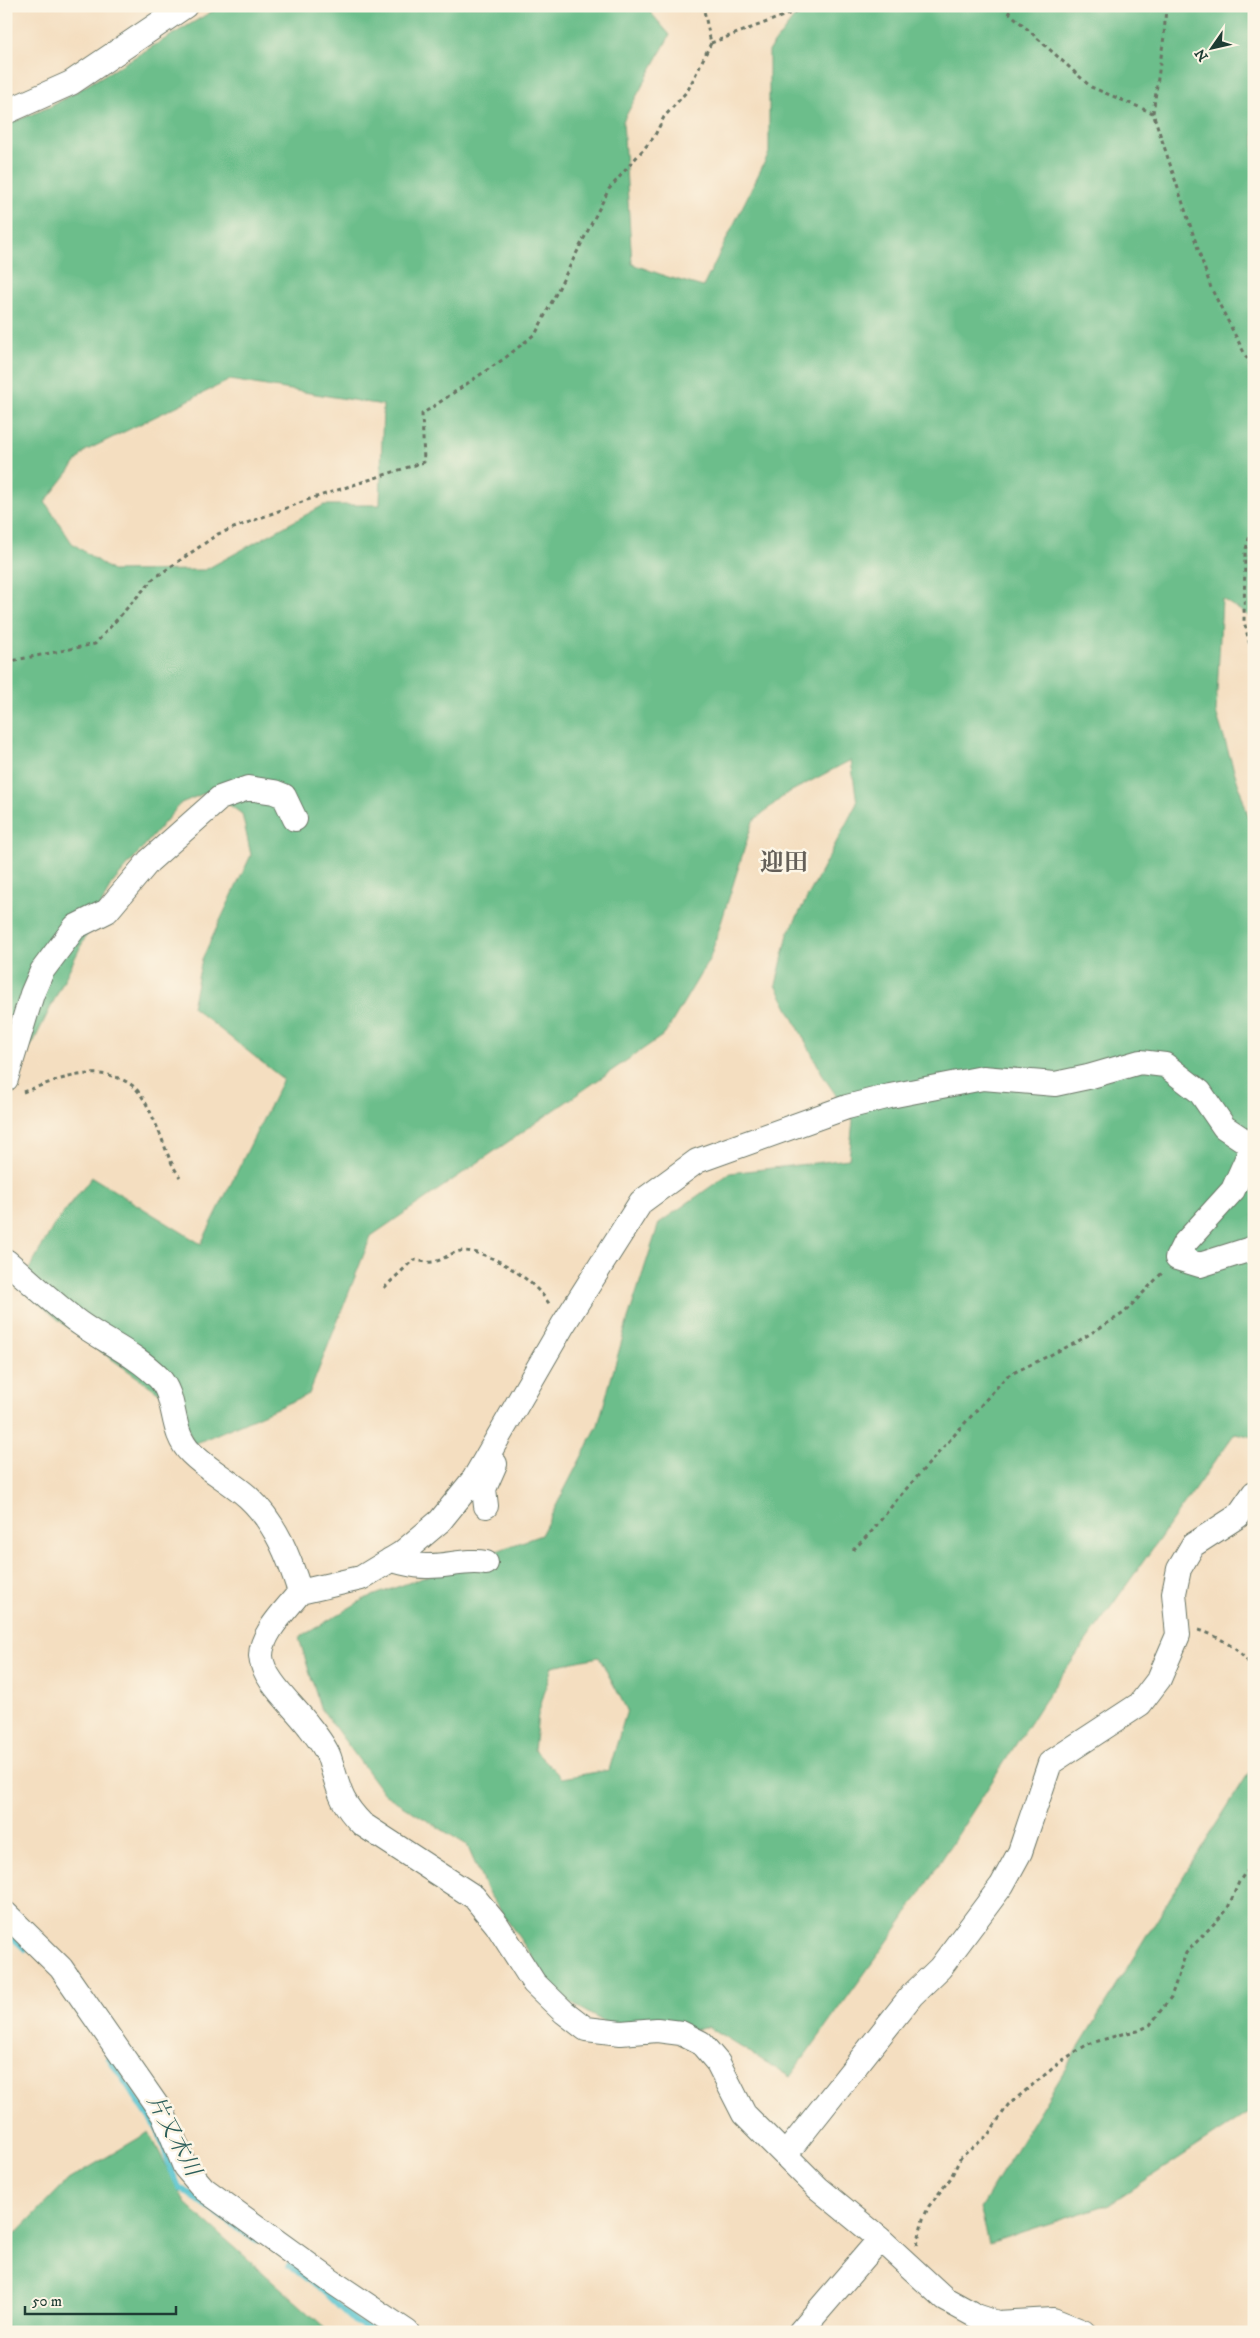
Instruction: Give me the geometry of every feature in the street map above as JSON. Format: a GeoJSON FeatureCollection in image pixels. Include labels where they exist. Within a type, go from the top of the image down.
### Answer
{"type":"FeatureCollection","features":[{"type":"Feature","properties":{"kind":"street"},"geometry":{"type":"LineString","coordinates":[[6,112],[71,83],[185,6]]}},
{"type":"Feature","properties":{"kind":"street"},"geometry":{"type":"LineString","coordinates":[[10,1087],[32,994],[42,971],[75,927],[107,910],[149,861],[220,798],[248,788],[274,792],[284,796],[295,819]]}},
{"type":"Feature","properties":{"kind":"street"},"geometry":{"type":"LineString","coordinates":[[1084,2332],[1054,2320],[997,2323],[976,2316],[945,2299],[880,2239],[818,2188],[744,2114],[718,2063],[701,2043],[681,2034],[657,2030],[621,2033],[586,2029],[564,2012],[534,1983],[497,1925],[474,1897],[362,1824],[348,1810],[336,1786],[328,1755],[308,1725],[266,1674],[261,1658],[262,1645],[300,1592],[360,1578],[402,1553],[440,1521],[474,1479],[563,1325],[641,1202],[697,1161],[847,1107],[890,1096],[983,1078],[1055,1084],[1140,1062],[1165,1065],[1200,1092],[1224,1127],[1252,1144],[1233,1190],[1184,1244],[1177,1258],[1200,1264],[1254,1248]]}},
{"type":"Feature","properties":{"kind":"street"},"geometry":{"type":"LineString","coordinates":[[6,1261],[78,1322],[149,1369],[160,1380],[167,1393],[179,1439],[191,1453],[248,1498],[274,1528],[291,1562],[300,1592]]}},
{"type":"Feature","properties":{"kind":"street"},"geometry":{"type":"LineString","coordinates":[[486,1506],[484,1489],[498,1457],[500,1433]]}},
{"type":"Feature","properties":{"kind":"street"},"geometry":{"type":"LineString","coordinates":[[785,2154],[912,1995],[940,1968],[1002,1885],[1020,1852],[1050,1763],[1140,1704],[1159,1679],[1178,1633],[1174,1593],[1179,1569],[1193,1545],[1238,1516],[1254,1493]]}},
{"type":"Feature","properties":{"kind":"street"},"geometry":{"type":"LineString","coordinates":[[390,1560],[426,1566],[451,1565],[472,1560],[486,1563]]}},
{"type":"Feature","properties":{"kind":"street"},"geometry":{"type":"LineString","coordinates":[[6,1914],[61,1968],[164,2116],[186,2167],[204,2189],[330,2281],[407,2332]]}},
{"type":"Feature","properties":{"kind":"street"},"geometry":{"type":"LineString","coordinates":[[800,2332],[880,2239]]}},
{"type":"Feature","properties":{"kind":"path"},"geometry":{"type":"LineString","coordinates":[[6,662],[95,644],[154,579],[218,534],[310,499],[424,462],[422,414],[505,358],[536,333],[609,188],[654,137],[664,117],[688,90],[711,43],[703,6]]}},
{"type":"Feature","properties":{"kind":"path"},"geometry":{"type":"LineString","coordinates":[[711,43],[810,6]]}},
{"type":"Feature","properties":{"kind":"path"},"geometry":{"type":"LineString","coordinates":[[1002,6],[1091,87],[1153,113]]}},
{"type":"Feature","properties":{"kind":"path"},"geometry":{"type":"LineString","coordinates":[[1166,6],[1164,36],[1153,113],[1211,288],[1254,372]]}},
{"type":"Feature","properties":{"kind":"path"},"geometry":{"type":"LineString","coordinates":[[1254,522],[1245,552],[1244,621],[1254,662]]}},
{"type":"Feature","properties":{"kind":"path"},"geometry":{"type":"LineString","coordinates":[[10,1087],[84,1073],[108,1075],[133,1087],[147,1107],[171,1165],[180,1177]]}},
{"type":"Feature","properties":{"kind":"path"},"geometry":{"type":"LineString","coordinates":[[384,1288],[413,1260],[432,1262],[452,1252],[465,1251],[485,1257],[526,1277],[543,1294],[563,1325]]}},
{"type":"Feature","properties":{"kind":"path"},"geometry":{"type":"LineString","coordinates":[[853,1550],[872,1531],[899,1497],[1008,1376],[1075,1343],[1124,1313],[1177,1258]]}},
{"type":"Feature","properties":{"kind":"path"},"geometry":{"type":"LineString","coordinates":[[1178,1633],[1199,1630],[1215,1635],[1244,1656],[1254,1670]]}},
{"type":"Feature","properties":{"kind":"path"},"geometry":{"type":"LineString","coordinates":[[909,2267],[929,2206],[950,2179],[961,2157],[988,2135],[1008,2105],[1063,2060],[1088,2044],[1150,2026],[1171,1997],[1186,1953],[1228,1910],[1239,1882],[1245,1873],[1254,1867]]}},
{"type":"Feature","properties":{"kind":"green space"},"geometry":{"type":"Polygon","coordinates":[[[221,6],[645,6],[670,35],[623,121],[632,264],[703,287],[769,153],[769,50],[803,6],[1254,6],[1254,619],[1222,599],[1216,712],[1254,835],[1254,1437],[1235,1433],[1043,1702],[903,1920],[790,2077],[708,2027],[639,2042],[560,1997],[487,1891],[467,1845],[384,1794],[320,1707],[299,1638],[364,1599],[541,1535],[598,1425],[628,1319],[659,1223],[730,1173],[849,1159],[853,1120],[825,1079],[776,985],[788,934],[857,803],[851,760],[786,794],[753,821],[710,958],[665,1034],[371,1236],[309,1394],[194,1444],[178,1406],[72,1331],[19,1287],[54,1225],[92,1177],[201,1244],[283,1079],[192,1007],[202,959],[251,855],[242,814],[210,791],[181,803],[111,885],[33,1043],[6,1076],[6,125],[52,106],[221,6]],[[230,380],[85,451],[45,502],[72,543],[112,571],[205,570],[324,505],[380,505],[383,405],[230,380]],[[599,1657],[552,1666],[538,1715],[534,1750],[562,1778],[609,1770],[627,1710],[599,1657]]]}},
{"type":"Feature","properties":{"kind":"green space"},"geometry":{"type":"Polygon","coordinates":[[[1254,1770],[1254,2109],[1109,2204],[989,2243],[980,2208],[1189,1867],[1250,1771],[1254,1770]]]}},
{"type":"Feature","properties":{"kind":"green space"},"geometry":{"type":"Polygon","coordinates":[[[149,2132],[186,2204],[330,2332],[6,2332],[6,2244],[68,2180],[149,2132]]]}},
{"type":"Feature","properties":{"kind":"waterway","name":"片又木川"},"geometry":{"type":"LineString","coordinates":[[6,1931],[25,1949]]}},
{"type":"Feature","properties":{"kind":"waterway","name":"片又木川"},"geometry":{"type":"LineString","coordinates":[[109,2058],[159,2132],[170,2167],[179,2187],[256,2241]]}},
{"type":"Feature","properties":{"kind":"waterway","name":"片又木川"},"geometry":{"type":"LineString","coordinates":[[289,2265],[323,2291],[354,2321],[376,2332]]}},
{"type":"Feature","properties":{"kind":"district","name":"迎田"},"geometry":{"type":"Point","coordinates":[784,862]}}]}
